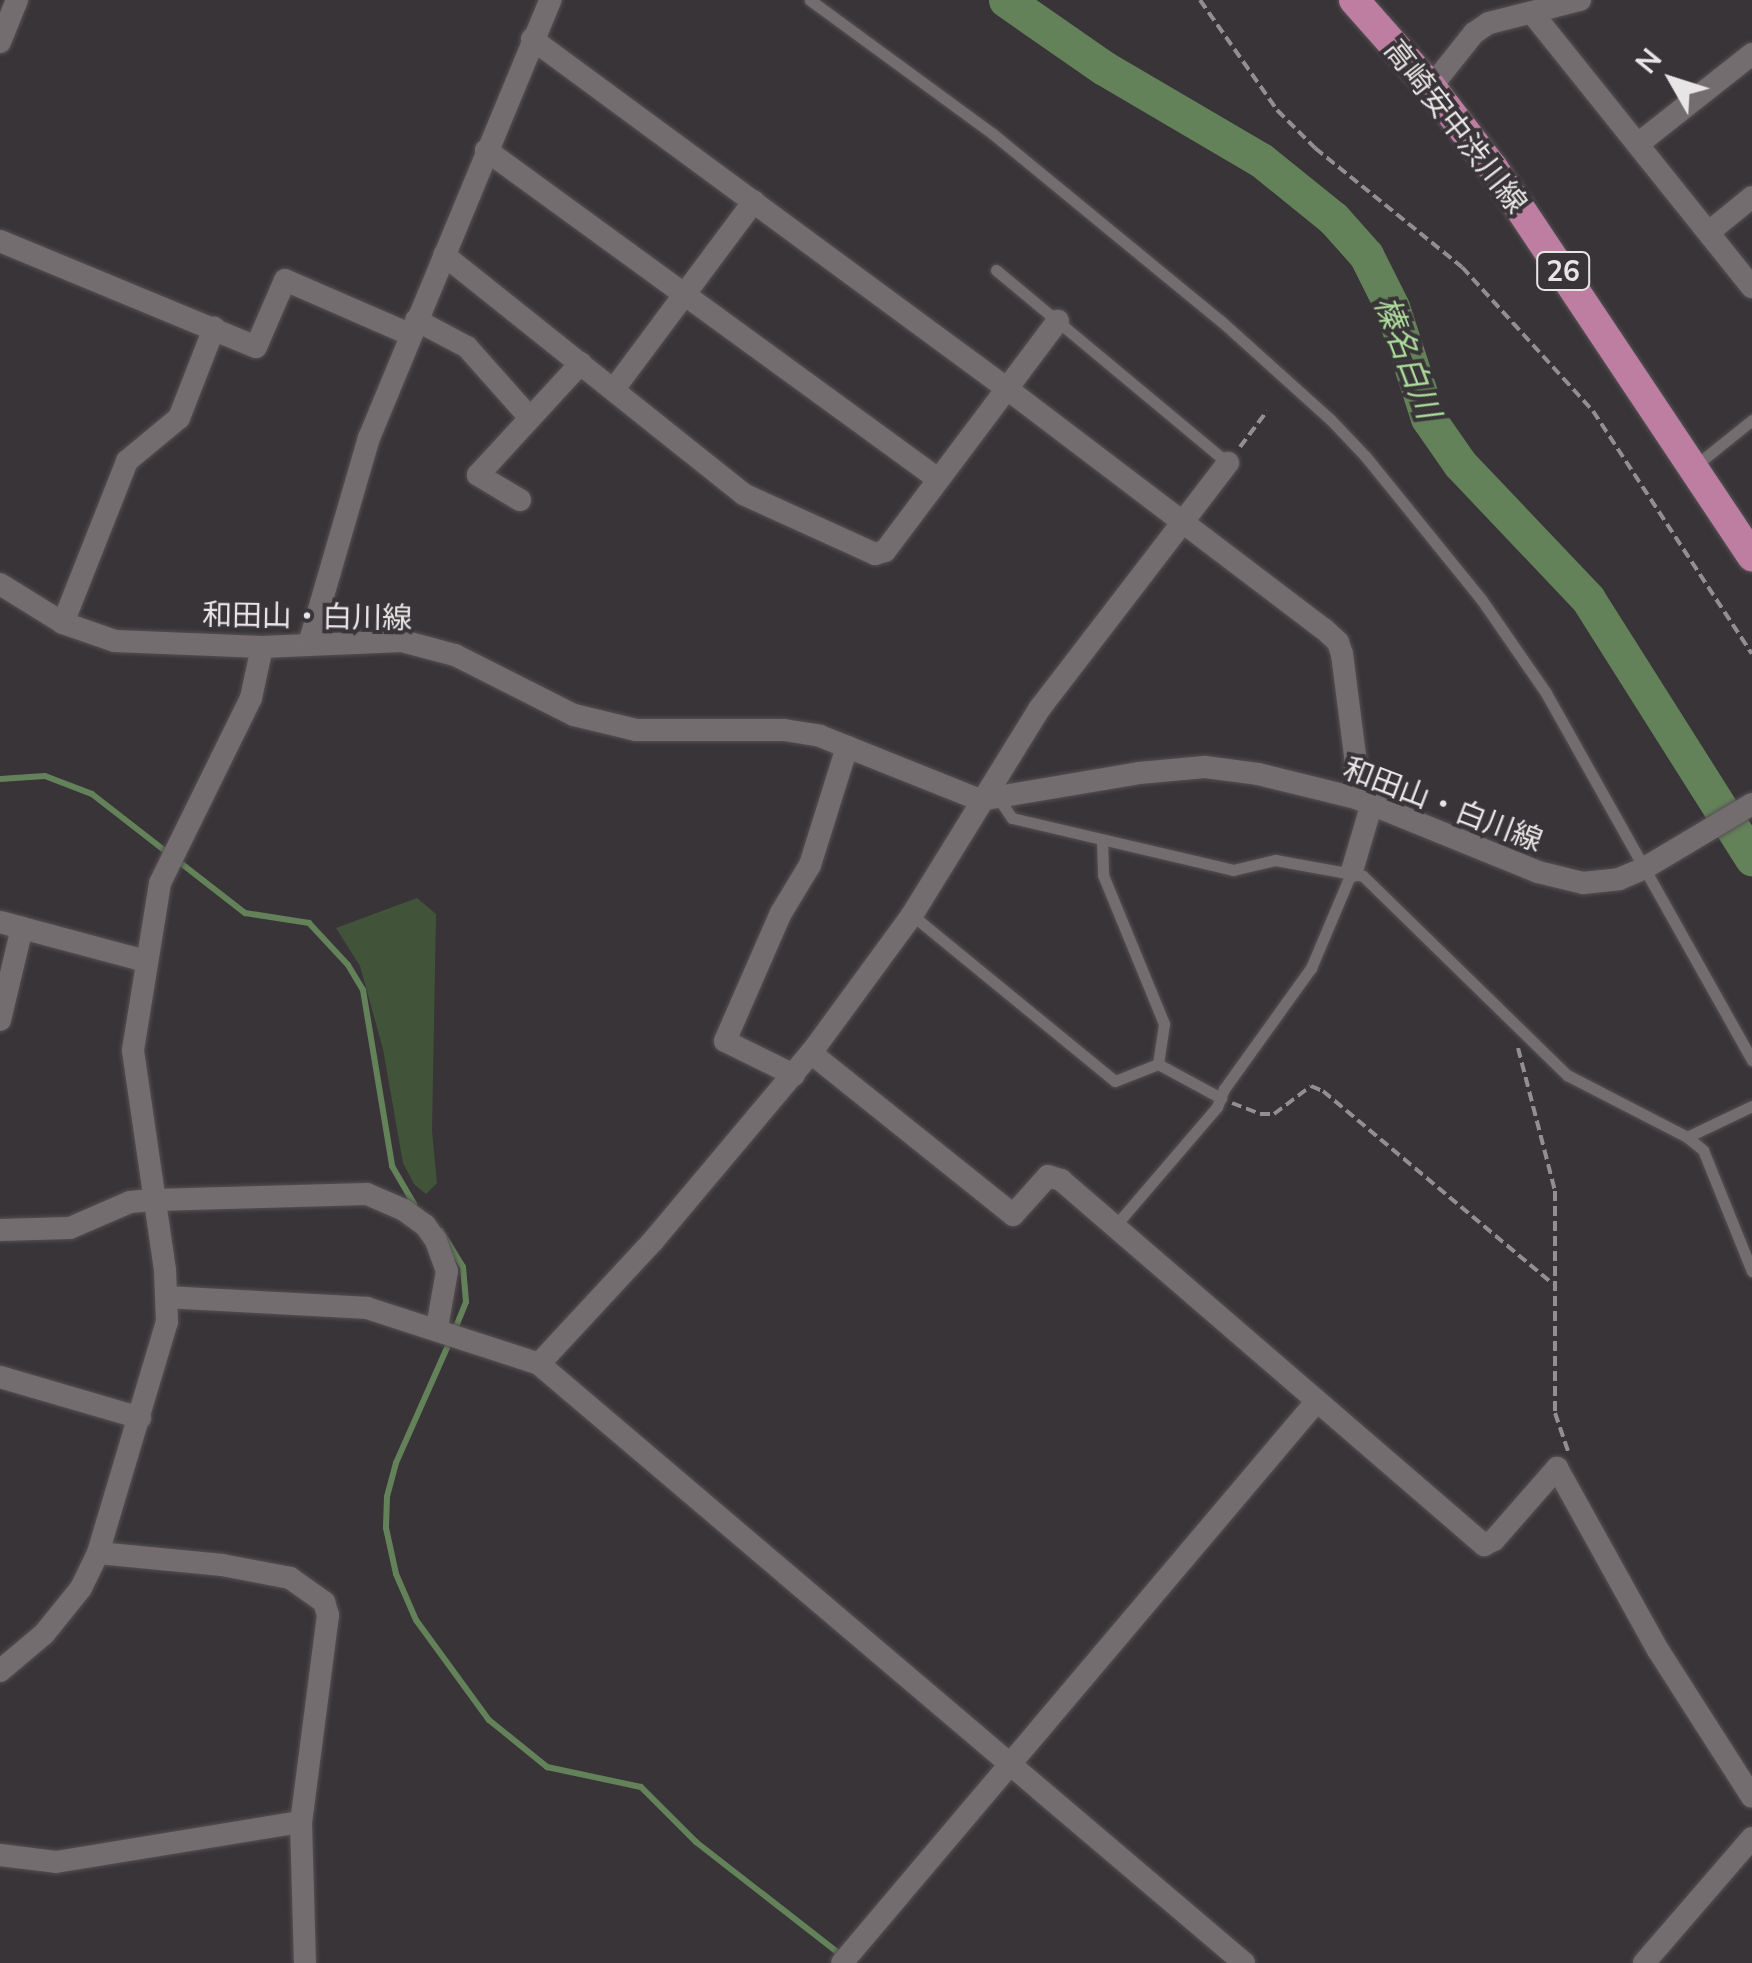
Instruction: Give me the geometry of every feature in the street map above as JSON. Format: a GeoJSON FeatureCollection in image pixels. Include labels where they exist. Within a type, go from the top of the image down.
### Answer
{"type":"FeatureCollection","features":[{"type":"Feature","properties":{"kind":"main road","name":"高崎安中渋川線"},"geometry":{"type":"LineString","coordinates":[[1354,0],[1431,86],[1515,200],[1752,556]]}},
{"type":"Feature","properties":{"kind":"street"},"geometry":{"type":"LineString","coordinates":[[0,42],[17,0]]}},
{"type":"Feature","properties":{"kind":"street"},"geometry":{"type":"LineString","coordinates":[[308,644],[370,438],[550,0]]}},
{"type":"Feature","properties":{"kind":"street"},"geometry":{"type":"LineString","coordinates":[[1431,86],[1474,33],[1489,24],[1580,0]]}},
{"type":"Feature","properties":{"kind":"street"},"geometry":{"type":"LineString","coordinates":[[1533,14],[1752,287]]}},
{"type":"Feature","properties":{"kind":"street"},"geometry":{"type":"LineString","coordinates":[[532,39],[1184,521],[1338,642],[1364,801],[1352,871]]}},
{"type":"Feature","properties":{"kind":"street"},"geometry":{"type":"LineString","coordinates":[[1638,144],[1752,54]]}},
{"type":"Feature","properties":{"kind":"street"},"geometry":{"type":"LineString","coordinates":[[486,150],[938,479]]}},
{"type":"Feature","properties":{"kind":"street"},"geometry":{"type":"LineString","coordinates":[[1709,232],[1752,197]]}},
{"type":"Feature","properties":{"kind":"street"},"geometry":{"type":"LineString","coordinates":[[614,389],[754,201]]}},
{"type":"Feature","properties":{"kind":"street"},"geometry":{"type":"LineString","coordinates":[[0,241],[256,347],[285,280],[468,347],[530,418]]}},
{"type":"Feature","properties":{"kind":"street"},"geometry":{"type":"LineString","coordinates":[[444,255],[758,504],[875,554],[885,551],[1058,321]]}},
{"type":"Feature","properties":{"kind":"street"},"geometry":{"type":"LineString","coordinates":[[63,622],[127,460],[179,418],[214,328]]}},
{"type":"Feature","properties":{"kind":"street"},"geometry":{"type":"LineString","coordinates":[[520,500],[478,475],[581,363]]}},
{"type":"Feature","properties":{"kind":"street"},"geometry":{"type":"LineString","coordinates":[[539,1364],[665,1228],[794,1075],[912,915],[989,800],[1040,708],[1228,463]]}},
{"type":"Feature","properties":{"kind":"street","name":"和田山・白川線"},"geometry":{"type":"LineString","coordinates":[[0,584],[63,622],[115,641],[262,647],[402,641],[455,654],[574,715],[636,730],[784,730],[820,736],[989,800],[1138,772],[1205,767],[1258,774],[1364,801],[1566,880],[1619,879],[1647,867],[1752,804]]}},
{"type":"Feature","properties":{"kind":"street"},"geometry":{"type":"LineString","coordinates":[[0,1671],[65,1612],[98,1553],[167,1322],[155,1200],[133,1050],[166,866],[251,698],[262,647]]}},
{"type":"Feature","properties":{"kind":"street"},"geometry":{"type":"LineString","coordinates":[[794,1075],[725,1041],[781,913],[810,864],[847,747]]}},
{"type":"Feature","properties":{"kind":"street"},"geometry":{"type":"LineString","coordinates":[[0,1020],[11,925],[146,962]]}},
{"type":"Feature","properties":{"kind":"street"},"geometry":{"type":"LineString","coordinates":[[811,1052],[1013,1215],[1048,1176],[1061,1180],[1484,1544],[1494,1540],[1557,1468],[1658,1650],[1752,1797]]}},
{"type":"Feature","properties":{"kind":"street"},"geometry":{"type":"LineString","coordinates":[[0,1230],[70,1228],[130,1202],[367,1194],[425,1225],[444,1256],[446,1330]]}},
{"type":"Feature","properties":{"kind":"street"},"geometry":{"type":"LineString","coordinates":[[167,1297],[339,1305],[446,1330],[539,1364],[1244,1963]]}},
{"type":"Feature","properties":{"kind":"street"},"geometry":{"type":"LineString","coordinates":[[0,1376],[140,1418]]}},
{"type":"Feature","properties":{"kind":"street"},"geometry":{"type":"LineString","coordinates":[[847,1957],[1316,1402]]}},
{"type":"Feature","properties":{"kind":"street"},"geometry":{"type":"LineString","coordinates":[[98,1553],[222,1566],[290,1578],[324,1602],[328,1614],[301,1822],[305,1963]]}},
{"type":"Feature","properties":{"kind":"street"},"geometry":{"type":"LineString","coordinates":[[0,1855],[56,1862],[301,1822]]}},
{"type":"Feature","properties":{"kind":"street"},"geometry":{"type":"LineString","coordinates":[[1644,1963],[1752,1838]]}},
{"type":"Feature","properties":{"kind":"lane"},"geometry":{"type":"LineString","coordinates":[[810,0],[994,134],[1221,321],[1330,419],[1481,599],[1546,693],[1752,1060]]}},
{"type":"Feature","properties":{"kind":"lane"},"geometry":{"type":"LineString","coordinates":[[996,270],[1228,463]]}},
{"type":"Feature","properties":{"kind":"lane"},"geometry":{"type":"LineString","coordinates":[[1693,468],[1752,420]]}},
{"type":"Feature","properties":{"kind":"lane"},"geometry":{"type":"LineString","coordinates":[[989,800],[1012,818],[1234,870],[1276,860],[1352,871],[1402,912],[1578,1083],[1686,1137],[1710,1164],[1752,1271]]}},
{"type":"Feature","properties":{"kind":"lane"},"geometry":{"type":"LineString","coordinates":[[1102,842],[1103,875],[1164,1024],[1158,1064]]}},
{"type":"Feature","properties":{"kind":"lane"},"geometry":{"type":"LineString","coordinates":[[1114,1226],[1221,1098],[1312,968],[1352,871]]}},
{"type":"Feature","properties":{"kind":"lane"},"geometry":{"type":"LineString","coordinates":[[912,915],[1115,1081],[1158,1064],[1221,1098]]}},
{"type":"Feature","properties":{"kind":"lane"},"geometry":{"type":"LineString","coordinates":[[1686,1137],[1752,1106]]}},
{"type":"Feature","properties":{"kind":"path"},"geometry":{"type":"LineString","coordinates":[[1200,0],[1277,110],[1315,148],[1462,266],[1593,411],[1752,654]]}},
{"type":"Feature","properties":{"kind":"path"},"geometry":{"type":"LineString","coordinates":[[1228,463],[1267,411]]}},
{"type":"Feature","properties":{"kind":"path"},"geometry":{"type":"LineString","coordinates":[[1515,1021],[1514,1034],[1555,1191],[1554,1413],[1572,1460]]}},
{"type":"Feature","properties":{"kind":"path"},"geometry":{"type":"LineString","coordinates":[[1221,1098],[1241,1109],[1274,1114],[1311,1086],[1323,1091],[1554,1284]]}},
{"type":"Feature","properties":{"kind":"green space"},"geometry":{"type":"Polygon","coordinates":[[[417,898],[436,914],[432,1131],[437,1183],[426,1194],[414,1184],[403,1163],[383,1049],[360,966],[336,928],[417,898]]]}},
{"type":"Feature","properties":{"kind":"waterway","name":"榛名白川"},"geometry":{"type":"LineString","coordinates":[[1006,0],[1104,68],[1261,160],[1333,218],[1366,255],[1392,307],[1428,418],[1460,464],[1588,599],[1752,858]]}},
{"type":"Feature","properties":{"kind":"waterway"},"geometry":{"type":"LineString","coordinates":[[0,779],[45,776],[92,794],[245,913],[309,923],[348,965],[363,990],[392,1166],[414,1204]]}},
{"type":"Feature","properties":{"kind":"waterway"},"geometry":{"type":"LineString","coordinates":[[441,1231],[463,1267],[466,1302],[455,1329]]}},
{"type":"Feature","properties":{"kind":"waterway"},"geometry":{"type":"LineString","coordinates":[[450,1341],[396,1463],[387,1497],[386,1528],[396,1574],[416,1620],[489,1720],[547,1767],[641,1787],[696,1842],[840,1954]]}}]}
